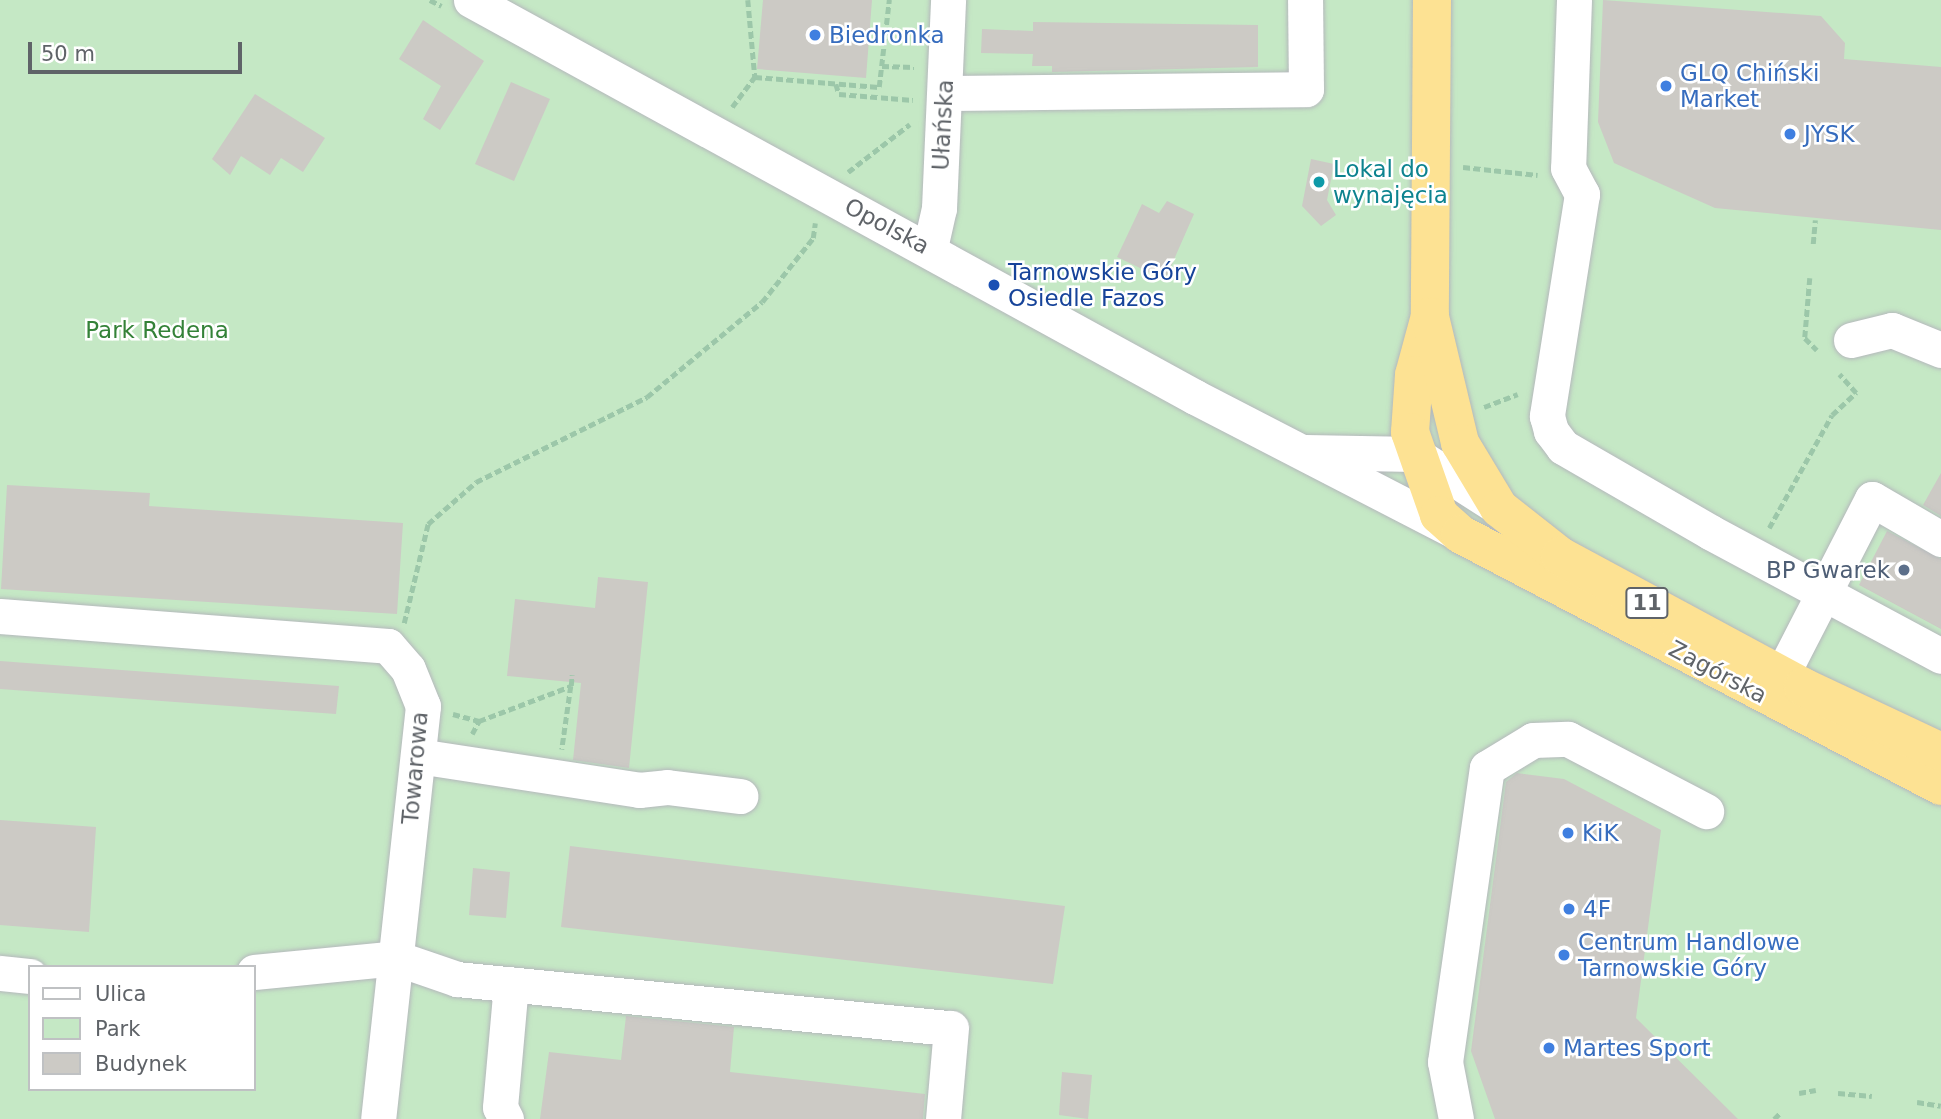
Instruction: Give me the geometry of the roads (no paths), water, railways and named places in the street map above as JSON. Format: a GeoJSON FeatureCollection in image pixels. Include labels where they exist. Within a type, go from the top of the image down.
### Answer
{"type":"FeatureCollection","features":[{"type":"Feature","properties":{"kind":"highway","name":"11"},"geometry":{"type":"LineString","coordinates":[[1435,4],[1430,316],[1410,403],[1439,514],[1460,534]]}},
{"type":"Feature","properties":{"kind":"highway","name":"11"},"geometry":{"type":"LineString","coordinates":[[1430,316],[1499,508]]}},
{"type":"Feature","properties":{"kind":"highway","name":"Zagórska"},"geometry":{"type":"LineString","coordinates":[[1499,508],[1560,556],[1781,676],[1941,752]]}},
{"type":"Feature","properties":{"kind":"highway","name":"Zagórska"},"geometry":{"type":"LineString","coordinates":[[1460,534],[1941,786]]}},
{"type":"Feature","properties":{"kind":"street","name":"Opolska"},"geometry":{"type":"LineString","coordinates":[[471,0],[1303,453],[1360,466],[1424,463]]}},
{"type":"Feature","properties":{"kind":"street","name":"Ułańska"},"geometry":{"type":"LineString","coordinates":[[930,248],[939,210],[935,97],[948,0]]}},
{"type":"Feature","properties":{"kind":"street"},"geometry":{"type":"LineString","coordinates":[[935,97],[1051,101],[1306,89],[1305,0]]}},
{"type":"Feature","properties":{"kind":"street"},"geometry":{"type":"LineString","coordinates":[[1574,0],[1568,167],[1582,194],[1547,416],[1563,447],[1825,597],[1941,656]]}},
{"type":"Feature","properties":{"kind":"street"},"geometry":{"type":"LineString","coordinates":[[1850,340],[1892,330],[1941,350]]}},
{"type":"Feature","properties":{"kind":"street"},"geometry":{"type":"LineString","coordinates":[[1410,403],[1360,466],[1460,534]]}},
{"type":"Feature","properties":{"kind":"street"},"geometry":{"type":"LineString","coordinates":[[1467,418],[1424,463],[1499,508]]}},
{"type":"Feature","properties":{"kind":"street"},"geometry":{"type":"LineString","coordinates":[[1781,676],[1825,597],[1872,499],[1941,539]]}},
{"type":"Feature","properties":{"kind":"street","name":"Towarowa"},"geometry":{"type":"LineString","coordinates":[[0,616],[388,646],[408,670],[423,706],[378,1119]]}},
{"type":"Feature","properties":{"kind":"street"},"geometry":{"type":"LineString","coordinates":[[1456,1119],[1445,1062],[1487,768],[1533,740],[1568,739],[1706,811]]}},
{"type":"Feature","properties":{"kind":"street"},"geometry":{"type":"LineString","coordinates":[[418,756],[639,790],[667,787],[740,796]]}},
{"type":"Feature","properties":{"kind":"street"},"geometry":{"type":"LineString","coordinates":[[256,972],[396,958],[457,979],[951,1028],[943,1119]]}},
{"type":"Feature","properties":{"kind":"street"},"geometry":{"type":"LineString","coordinates":[[0,974],[28,975]]}},
{"type":"Feature","properties":{"kind":"street"},"geometry":{"type":"LineString","coordinates":[[506,1119],[500,1107],[511,984]]}},
{"type":"Feature","properties":{"kind":"place","name":"Biedronka"},"geometry":{"type":"Point","coordinates":[815,35]}},
{"type":"Feature","properties":{"kind":"place","name":"GLQ Chiński Market"},"geometry":{"type":"Point","coordinates":[1666,86]}},
{"type":"Feature","properties":{"kind":"place","name":"JYSK"},"geometry":{"type":"Point","coordinates":[1790,134]}},
{"type":"Feature","properties":{"kind":"place","name":"Lokal do wynajęcia"},"geometry":{"type":"Point","coordinates":[1319,182]}},
{"type":"Feature","properties":{"kind":"place","name":"Tarnowskie Góry Osiedle Fazos"},"geometry":{"type":"Point","coordinates":[994,285]}},
{"type":"Feature","properties":{"kind":"place","name":"BP Gwarek"},"geometry":{"type":"Point","coordinates":[1904,570]}},
{"type":"Feature","properties":{"kind":"place","name":"KiK"},"geometry":{"type":"Point","coordinates":[1568,833]}},
{"type":"Feature","properties":{"kind":"place","name":"4F"},"geometry":{"type":"Point","coordinates":[1569,909]}},
{"type":"Feature","properties":{"kind":"place","name":"Centrum Handlowe Tarnowskie Góry"},"geometry":{"type":"Point","coordinates":[1564,955]}},
{"type":"Feature","properties":{"kind":"place","name":"Martes Sport"},"geometry":{"type":"Point","coordinates":[1549,1048]}},
{"type":"Feature","properties":{"kind":"park label","name":"Park Redena"},"geometry":{"type":"Point","coordinates":[157,330]}}]}
